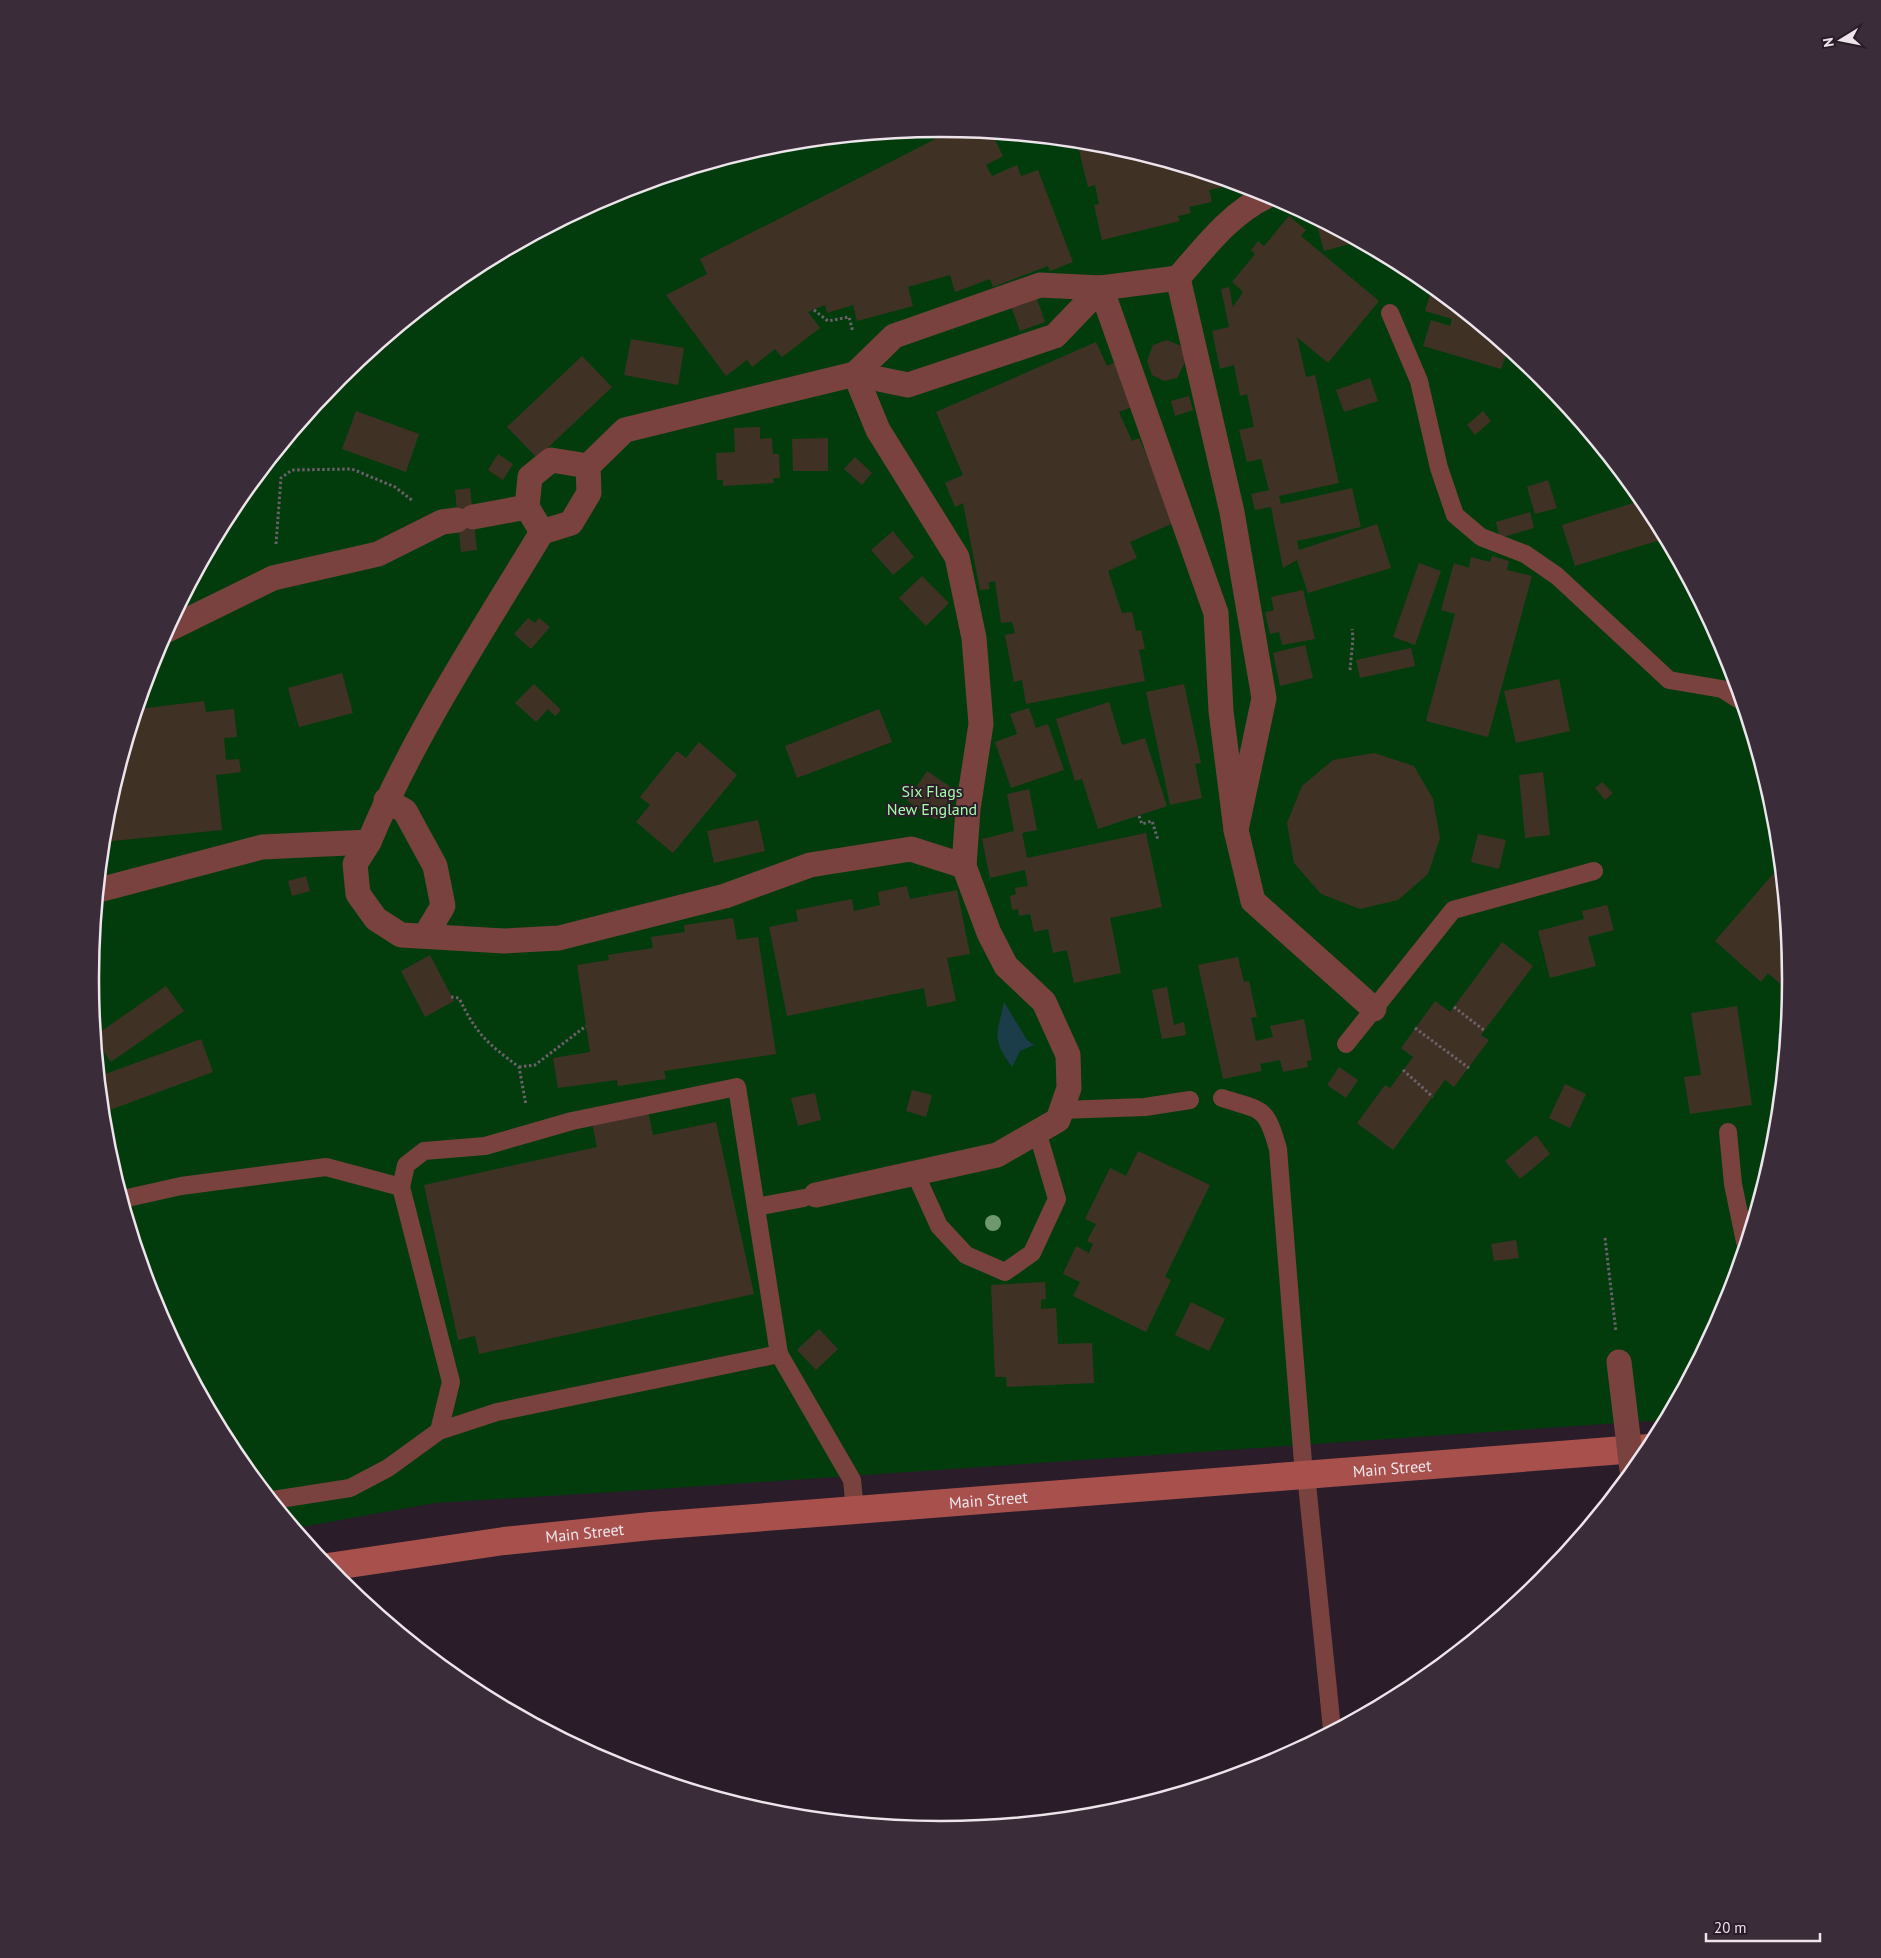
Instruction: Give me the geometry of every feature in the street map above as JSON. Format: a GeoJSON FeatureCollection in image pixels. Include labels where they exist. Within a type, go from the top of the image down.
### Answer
{"type":"FeatureCollection","features":[{"type":"Feature","properties":{"kind":"main road","name":"Main Street"},"geometry":{"type":"LineString","coordinates":[[337,1566],[504,1541],[651,1526],[1639,1449]]}},
{"type":"Feature","properties":{"kind":"street"},"geometry":{"type":"LineString","coordinates":[[855,374],[894,336],[1040,284],[1101,288],[1178,278],[1216,234],[1253,202],[1259,200]]}},
{"type":"Feature","properties":{"kind":"street"},"geometry":{"type":"LineString","coordinates":[[1178,278],[1232,512],[1264,698],[1236,830]]}},
{"type":"Feature","properties":{"kind":"street"},"geometry":{"type":"LineString","coordinates":[[964,866],[911,849],[810,865],[725,896],[559,938],[504,941],[401,935],[376,919],[358,894],[355,864],[369,842],[386,800],[461,665],[542,532],[571,523],[589,493],[588,466],[625,430],[855,374],[908,385],[1055,336],[1101,288]]}},
{"type":"Feature","properties":{"kind":"street"},"geometry":{"type":"LineString","coordinates":[[1101,288],[1216,613],[1221,711],[1236,830],[1253,901],[1374,1009]]}},
{"type":"Feature","properties":{"kind":"street"},"geometry":{"type":"LineString","coordinates":[[810,1197],[997,1155],[1058,1120],[1069,1088],[1068,1055],[1044,1002],[1006,966],[989,933],[964,866],[968,809],[981,724],[974,638],[956,557],[878,430],[855,374]]}},
{"type":"Feature","properties":{"kind":"street"},"geometry":{"type":"LineString","coordinates":[[542,532],[527,507],[530,477],[551,460],[588,466]]}},
{"type":"Feature","properties":{"kind":"street"},"geometry":{"type":"LineString","coordinates":[[178,625],[273,578],[378,554],[457,520],[527,507]]}},
{"type":"Feature","properties":{"kind":"street"},"geometry":{"type":"LineString","coordinates":[[386,800],[405,811],[435,866],[443,906],[425,936]]}},
{"type":"Feature","properties":{"kind":"street"},"geometry":{"type":"LineString","coordinates":[[104,889],[262,847],[369,842]]}},
{"type":"Feature","properties":{"kind":"street"},"geometry":{"type":"LineString","coordinates":[[1619,1362],[1631,1460]]}},
{"type":"Feature","properties":{"kind":"lane"},"geometry":{"type":"LineString","coordinates":[[1390,313],[1419,381],[1439,468],[1455,515],[1481,537],[1524,554],[1557,576],[1669,680],[1722,689],[1733,696]]}},
{"type":"Feature","properties":{"kind":"lane"},"geometry":{"type":"LineString","coordinates":[[1346,1044],[1452,910],[1594,871]]}},
{"type":"Feature","properties":{"kind":"lane"},"geometry":{"type":"LineString","coordinates":[[438,1431],[451,1382],[401,1187],[406,1165],[424,1151],[485,1146],[572,1121],[737,1087],[779,1354],[852,1480],[855,1510]]}},
{"type":"Feature","properties":{"kind":"lane"},"geometry":{"type":"LineString","coordinates":[[1222,1098],[1262,1110],[1271,1126],[1278,1149],[1305,1475],[1331,1724]]}},
{"type":"Feature","properties":{"kind":"lane"},"geometry":{"type":"LineString","coordinates":[[1061,1110],[1145,1106],[1190,1100]]}},
{"type":"Feature","properties":{"kind":"lane"},"geometry":{"type":"LineString","coordinates":[[915,1173],[939,1226],[966,1255],[1004,1272],[1032,1253],[1057,1199],[1037,1131]]}},
{"type":"Feature","properties":{"kind":"lane"},"geometry":{"type":"LineString","coordinates":[[1728,1132],[1733,1184],[1743,1233]]}},
{"type":"Feature","properties":{"kind":"lane"},"geometry":{"type":"LineString","coordinates":[[127,1198],[181,1186],[326,1167],[401,1187]]}},
{"type":"Feature","properties":{"kind":"lane"},"geometry":{"type":"LineString","coordinates":[[756,1206],[810,1197]]}},
{"type":"Feature","properties":{"kind":"lane"},"geometry":{"type":"LineString","coordinates":[[280,1499],[350,1488],[388,1468],[438,1431],[497,1412],[779,1354]]}},
{"type":"Feature","properties":{"kind":"path"},"geometry":{"type":"LineString","coordinates":[[814,310],[828,320],[849,317],[855,337]]}},
{"type":"Feature","properties":{"kind":"path"},"geometry":{"type":"LineString","coordinates":[[273,578],[281,478],[292,470],[352,469],[395,487],[457,520]]}},
{"type":"Feature","properties":{"kind":"path"},"geometry":{"type":"LineString","coordinates":[[1350,670],[1352,629]]}},
{"type":"Feature","properties":{"kind":"path"},"geometry":{"type":"LineString","coordinates":[[1139,816],[1142,824],[1152,822],[1158,840]]}},
{"type":"Feature","properties":{"kind":"path"},"geometry":{"type":"LineString","coordinates":[[451,997],[459,998],[472,1024],[486,1043],[519,1067],[528,1111]]}},
{"type":"Feature","properties":{"kind":"path"},"geometry":{"type":"LineString","coordinates":[[1454,1007],[1485,1031]]}},
{"type":"Feature","properties":{"kind":"path"},"geometry":{"type":"LineString","coordinates":[[519,1067],[535,1064],[586,1026]]}},
{"type":"Feature","properties":{"kind":"path"},"geometry":{"type":"LineString","coordinates":[[1415,1028],[1469,1068]]}},
{"type":"Feature","properties":{"kind":"path"},"geometry":{"type":"LineString","coordinates":[[1403,1070],[1433,1097]]}},
{"type":"Feature","properties":{"kind":"path"},"geometry":{"type":"LineString","coordinates":[[1605,1238],[1619,1362]]}},
{"type":"Feature","properties":{"kind":"green space","name":"Six Flags New England"},"geometry":{"type":"Polygon","coordinates":[[[940,137],[996,139],[1050,144],[1105,153],[1211,182],[1263,201],[1313,224],[1361,250],[1408,279],[1453,311],[1496,346],[1536,384],[1573,424],[1640,511],[1669,558],[1695,607],[1718,657],[1738,708],[1754,761],[1775,869],[1782,979],[1775,1089],[1766,1143],[1754,1197],[1738,1250],[1718,1301],[1695,1351],[1656,1421],[435,1503],[302,1527],[273,1491],[241,1447],[212,1400],[186,1351],[163,1301],[143,1250],[127,1197],[106,1089],[99,979],[106,869],[127,761],[143,708],[163,657],[186,607],[212,558],[241,511],[308,424],[345,384],[385,346],[428,311],[473,279],[520,250],[568,224],[618,201],[670,182],[723,166],[776,153],[831,144],[885,139],[940,137]]]}},
{"type":"Feature","properties":{"kind":"water"},"geometry":{"type":"Polygon","coordinates":[[[1004,1002],[1027,1040],[1034,1045],[1020,1051],[1012,1067],[1001,1050],[997,1036],[1004,1002]]]}},
{"type":"Feature","properties":{"kind":"building"},"geometry":{"type":"Polygon","coordinates":[[[940,137],[994,139],[1003,156],[986,165],[992,176],[1017,165],[1021,176],[1038,170],[1073,262],[1050,271],[1048,266],[993,287],[990,279],[955,292],[950,275],[908,287],[913,306],[857,321],[853,305],[827,313],[825,305],[808,312],[820,328],[782,357],[775,349],[752,367],[747,360],[726,376],[666,295],[707,274],[700,259],[940,137]]]}},
{"type":"Feature","properties":{"kind":"building"},"geometry":{"type":"Polygon","coordinates":[[[1079,149],[1158,166],[1224,187],[1209,190],[1212,202],[1189,207],[1191,213],[1178,216],[1180,221],[1102,240],[1094,205],[1099,204],[1095,185],[1088,187],[1079,149]]]}},
{"type":"Feature","properties":{"kind":"building"},"geometry":{"type":"Polygon","coordinates":[[[1289,216],[1306,230],[1301,236],[1379,301],[1328,363],[1297,337],[1306,377],[1315,375],[1339,483],[1279,496],[1281,504],[1352,488],[1361,527],[1297,541],[1299,550],[1377,524],[1391,568],[1308,593],[1297,560],[1283,568],[1271,507],[1255,510],[1251,494],[1269,490],[1261,459],[1247,462],[1239,430],[1254,427],[1247,394],[1240,396],[1234,365],[1220,369],[1212,331],[1229,327],[1221,289],[1229,287],[1233,307],[1243,292],[1232,282],[1255,254],[1251,250],[1258,241],[1264,246],[1289,216]]]}},
{"type":"Feature","properties":{"kind":"building"},"geometry":{"type":"Polygon","coordinates":[[[1317,226],[1350,244],[1324,251],[1317,226]]]}},
{"type":"Feature","properties":{"kind":"building"},"geometry":{"type":"Polygon","coordinates":[[[1430,295],[1453,311],[1506,355],[1501,369],[1423,346],[1431,320],[1450,326],[1452,319],[1425,311],[1430,295]]]}},
{"type":"Feature","properties":{"kind":"building"},"geometry":{"type":"Polygon","coordinates":[[[1036,296],[1045,322],[1020,331],[1011,306],[1036,296]]]}},
{"type":"Feature","properties":{"kind":"building"},"geometry":{"type":"Polygon","coordinates":[[[631,339],[684,348],[678,385],[624,375],[631,339]]]}},
{"type":"Feature","properties":{"kind":"building"},"geometry":{"type":"Polygon","coordinates":[[[1167,340],[1181,346],[1186,360],[1177,378],[1164,381],[1152,375],[1147,361],[1153,345],[1167,340]]]}},
{"type":"Feature","properties":{"kind":"building"},"geometry":{"type":"Polygon","coordinates":[[[1096,342],[1107,366],[1117,361],[1137,405],[1119,412],[1132,441],[1139,438],[1176,522],[1130,542],[1137,558],[1108,571],[1122,613],[1132,612],[1136,631],[1141,630],[1145,649],[1139,650],[1145,681],[1026,704],[1022,680],[1014,682],[1005,635],[1015,633],[1012,622],[1001,623],[995,581],[988,583],[990,589],[980,590],[963,503],[955,507],[945,483],[963,475],[936,412],[1096,342]]]}},
{"type":"Feature","properties":{"kind":"building"},"geometry":{"type":"Polygon","coordinates":[[[582,356],[612,387],[537,458],[507,427],[582,356]]]}},
{"type":"Feature","properties":{"kind":"building"},"geometry":{"type":"Polygon","coordinates":[[[1370,378],[1378,401],[1344,412],[1336,390],[1370,378]]]}},
{"type":"Feature","properties":{"kind":"building"},"geometry":{"type":"Polygon","coordinates":[[[1189,396],[1193,410],[1175,416],[1171,401],[1189,396]]]}},
{"type":"Feature","properties":{"kind":"building"},"geometry":{"type":"Polygon","coordinates":[[[356,411],[419,434],[406,472],[342,449],[356,411]]]}},
{"type":"Feature","properties":{"kind":"building"},"geometry":{"type":"Polygon","coordinates":[[[1483,411],[1491,421],[1475,435],[1467,425],[1483,411]]]}},
{"type":"Feature","properties":{"kind":"building"},"geometry":{"type":"Polygon","coordinates":[[[760,427],[760,439],[772,438],[773,454],[779,454],[780,478],[773,478],[774,483],[723,486],[723,480],[717,480],[716,453],[735,452],[734,428],[760,427]]]}},
{"type":"Feature","properties":{"kind":"building"},"geometry":{"type":"Polygon","coordinates":[[[828,438],[828,471],[793,471],[792,439],[828,438]]]}},
{"type":"Feature","properties":{"kind":"building"},"geometry":{"type":"Polygon","coordinates":[[[498,454],[513,464],[503,480],[488,470],[498,454]]]}},
{"type":"Feature","properties":{"kind":"building"},"geometry":{"type":"Polygon","coordinates":[[[855,457],[872,473],[862,485],[844,469],[855,457]]]}},
{"type":"Feature","properties":{"kind":"building"},"geometry":{"type":"Polygon","coordinates":[[[1548,480],[1557,508],[1535,514],[1527,487],[1548,480]]]}},
{"type":"Feature","properties":{"kind":"building"},"geometry":{"type":"Polygon","coordinates":[[[470,488],[477,550],[461,552],[455,490],[470,488]]]}},
{"type":"Feature","properties":{"kind":"building"},"geometry":{"type":"Polygon","coordinates":[[[1634,503],[1658,541],[1575,566],[1562,525],[1634,503]]]}},
{"type":"Feature","properties":{"kind":"building"},"geometry":{"type":"Polygon","coordinates":[[[1530,512],[1534,528],[1500,538],[1496,522],[1530,512]]]}},
{"type":"Feature","properties":{"kind":"building"},"geometry":{"type":"Polygon","coordinates":[[[893,531],[914,557],[893,575],[871,550],[893,531]]]}},
{"type":"Feature","properties":{"kind":"building"},"geometry":{"type":"Polygon","coordinates":[[[1492,556],[1509,561],[1507,570],[1532,576],[1488,737],[1426,721],[1455,614],[1441,610],[1454,563],[1469,568],[1471,557],[1490,562],[1492,556]]]}},
{"type":"Feature","properties":{"kind":"building"},"geometry":{"type":"Polygon","coordinates":[[[1419,563],[1441,571],[1415,645],[1393,637],[1419,563]]]}},
{"type":"Feature","properties":{"kind":"building"},"geometry":{"type":"Polygon","coordinates":[[[922,576],[949,603],[926,626],[899,598],[922,576]]]}},
{"type":"Feature","properties":{"kind":"building"},"geometry":{"type":"Polygon","coordinates":[[[1303,590],[1315,639],[1282,645],[1279,632],[1270,634],[1265,612],[1274,610],[1271,597],[1303,590]]]}},
{"type":"Feature","properties":{"kind":"building"},"geometry":{"type":"Polygon","coordinates":[[[528,618],[535,623],[539,618],[550,627],[531,649],[514,634],[528,618]]]}},
{"type":"Feature","properties":{"kind":"building"},"geometry":{"type":"Polygon","coordinates":[[[1305,645],[1313,678],[1280,686],[1273,653],[1305,645]]]}},
{"type":"Feature","properties":{"kind":"building"},"geometry":{"type":"Polygon","coordinates":[[[1411,648],[1415,666],[1360,678],[1356,660],[1411,648]]]}},
{"type":"Feature","properties":{"kind":"building"},"geometry":{"type":"Polygon","coordinates":[[[342,673],[353,713],[299,727],[288,688],[342,673]]]}},
{"type":"Feature","properties":{"kind":"building"},"geometry":{"type":"Polygon","coordinates":[[[1559,679],[1570,731],[1516,743],[1504,691],[1559,679]]]}},
{"type":"Feature","properties":{"kind":"building"},"geometry":{"type":"Polygon","coordinates":[[[534,684],[561,710],[555,716],[548,709],[536,722],[515,703],[534,684]]]}},
{"type":"Feature","properties":{"kind":"building"},"geometry":{"type":"Polygon","coordinates":[[[1184,684],[1201,763],[1195,764],[1202,798],[1170,805],[1146,692],[1184,684]]]}},
{"type":"Feature","properties":{"kind":"building"},"geometry":{"type":"Polygon","coordinates":[[[204,701],[206,712],[234,709],[237,737],[224,738],[226,760],[239,759],[241,772],[216,775],[222,830],[111,841],[127,761],[143,708],[204,701]]]}},
{"type":"Feature","properties":{"kind":"building"},"geometry":{"type":"Polygon","coordinates":[[[1109,702],[1122,745],[1145,738],[1167,806],[1098,829],[1082,779],[1075,781],[1056,719],[1109,702]]]}},
{"type":"Feature","properties":{"kind":"building"},"geometry":{"type":"Polygon","coordinates":[[[1029,708],[1036,728],[1048,724],[1064,770],[1011,788],[995,742],[1017,734],[1010,714],[1029,708]]]}},
{"type":"Feature","properties":{"kind":"building"},"geometry":{"type":"Polygon","coordinates":[[[879,709],[892,742],[797,778],[785,746],[879,709]]]}},
{"type":"Feature","properties":{"kind":"building"},"geometry":{"type":"Polygon","coordinates":[[[699,742],[737,775],[673,853],[636,822],[650,805],[640,797],[677,751],[686,758],[699,742]]]}},
{"type":"Feature","properties":{"kind":"building"},"geometry":{"type":"Polygon","coordinates":[[[1374,753],[1414,766],[1433,799],[1440,838],[1428,874],[1398,900],[1360,909],[1321,894],[1294,863],[1287,823],[1302,786],[1333,760],[1374,753]]]}},
{"type":"Feature","properties":{"kind":"building"},"geometry":{"type":"Polygon","coordinates":[[[927,771],[955,790],[936,820],[907,801],[927,771]]]}},
{"type":"Feature","properties":{"kind":"building"},"geometry":{"type":"Polygon","coordinates":[[[1543,772],[1550,835],[1525,838],[1519,775],[1543,772]]]}},
{"type":"Feature","properties":{"kind":"building"},"geometry":{"type":"Polygon","coordinates":[[[1602,782],[1613,793],[1605,800],[1595,788],[1602,782]]]}},
{"type":"Feature","properties":{"kind":"building"},"geometry":{"type":"Polygon","coordinates":[[[1029,789],[1037,830],[1022,833],[1027,858],[1146,833],[1162,907],[1110,918],[1121,973],[1074,983],[1067,950],[1053,953],[1048,929],[1034,932],[1030,914],[1019,916],[1018,909],[1012,910],[1010,896],[1016,894],[1015,888],[1028,886],[1025,870],[990,878],[982,839],[1014,831],[1007,794],[1029,789]]]}},
{"type":"Feature","properties":{"kind":"building"},"geometry":{"type":"Polygon","coordinates":[[[758,820],[765,851],[714,863],[707,831],[758,820]]]}},
{"type":"Feature","properties":{"kind":"building"},"geometry":{"type":"Polygon","coordinates":[[[1478,834],[1506,840],[1499,869],[1471,862],[1478,834]]]}},
{"type":"Feature","properties":{"kind":"building"},"geometry":{"type":"Polygon","coordinates":[[[1775,872],[1780,924],[1782,985],[1768,973],[1761,982],[1715,941],[1775,872]]]}},
{"type":"Feature","properties":{"kind":"building"},"geometry":{"type":"Polygon","coordinates":[[[306,876],[310,891],[292,896],[288,881],[306,876]]]}},
{"type":"Feature","properties":{"kind":"building"},"geometry":{"type":"Polygon","coordinates":[[[907,886],[910,899],[957,890],[970,954],[947,958],[956,1001],[927,1007],[924,988],[787,1016],[769,927],[798,921],[796,910],[852,899],[854,911],[880,905],[878,892],[907,886]]]}},
{"type":"Feature","properties":{"kind":"building"},"geometry":{"type":"Polygon","coordinates":[[[1607,905],[1614,930],[1588,937],[1596,966],[1550,978],[1538,931],[1584,919],[1582,911],[1607,905]]]}},
{"type":"Feature","properties":{"kind":"building"},"geometry":{"type":"Polygon","coordinates":[[[733,918],[737,940],[758,937],[776,1054],[664,1071],[666,1079],[618,1086],[617,1080],[558,1088],[553,1058],[590,1052],[577,965],[609,960],[608,955],[653,948],[651,937],[685,932],[684,925],[733,918]]]}},
{"type":"Feature","properties":{"kind":"building"},"geometry":{"type":"Polygon","coordinates":[[[1502,942],[1533,966],[1481,1035],[1489,1040],[1454,1087],[1445,1080],[1393,1150],[1357,1123],[1385,1085],[1390,1088],[1413,1057],[1401,1048],[1435,1001],[1450,1012],[1502,942]]]}},
{"type":"Feature","properties":{"kind":"building"},"geometry":{"type":"Polygon","coordinates":[[[430,955],[454,1001],[425,1017],[401,971],[430,955]]]}},
{"type":"Feature","properties":{"kind":"building"},"geometry":{"type":"Polygon","coordinates":[[[1238,957],[1244,982],[1249,981],[1257,1017],[1251,1018],[1256,1041],[1273,1037],[1270,1026],[1304,1019],[1312,1060],[1307,1061],[1308,1067],[1283,1072],[1280,1060],[1260,1064],[1262,1071],[1223,1079],[1198,965],[1238,957]]]}},
{"type":"Feature","properties":{"kind":"building"},"geometry":{"type":"Polygon","coordinates":[[[166,986],[184,1011],[111,1062],[102,1049],[101,1032],[166,986]]]}},
{"type":"Feature","properties":{"kind":"building"},"geometry":{"type":"Polygon","coordinates":[[[1167,987],[1174,1025],[1184,1022],[1186,1035],[1162,1039],[1152,990],[1167,987]]]}},
{"type":"Feature","properties":{"kind":"building"},"geometry":{"type":"Polygon","coordinates":[[[1737,1006],[1752,1105],[1690,1114],[1684,1077],[1701,1075],[1691,1013],[1737,1006]]]}},
{"type":"Feature","properties":{"kind":"building"},"geometry":{"type":"Polygon","coordinates":[[[201,1039],[213,1072],[110,1110],[105,1074],[201,1039]]]}},
{"type":"Feature","properties":{"kind":"building"},"geometry":{"type":"Polygon","coordinates":[[[1339,1067],[1358,1080],[1346,1098],[1327,1085],[1339,1067]]]}},
{"type":"Feature","properties":{"kind":"building"},"geometry":{"type":"Polygon","coordinates":[[[1565,1084],[1586,1094],[1570,1128],[1549,1118],[1565,1084]]]}},
{"type":"Feature","properties":{"kind":"building"},"geometry":{"type":"Polygon","coordinates":[[[912,1090],[932,1095],[926,1117],[906,1111],[912,1090]]]}},
{"type":"Feature","properties":{"kind":"building"},"geometry":{"type":"Polygon","coordinates":[[[815,1093],[821,1120],[798,1126],[791,1098],[815,1093]]]}},
{"type":"Feature","properties":{"kind":"building"},"geometry":{"type":"Polygon","coordinates":[[[648,1111],[653,1135],[716,1122],[754,1294],[479,1354],[475,1336],[458,1340],[424,1185],[597,1147],[592,1123],[648,1111]]]}},
{"type":"Feature","properties":{"kind":"building"},"geometry":{"type":"Polygon","coordinates":[[[1536,1135],[1550,1154],[1520,1179],[1505,1161],[1536,1135]]]}},
{"type":"Feature","properties":{"kind":"building"},"geometry":{"type":"Polygon","coordinates":[[[1138,1151],[1210,1185],[1165,1277],[1171,1280],[1146,1332],[1073,1296],[1080,1282],[1063,1274],[1076,1246],[1089,1253],[1093,1244],[1087,1241],[1096,1224],[1085,1219],[1110,1168],[1126,1176],[1138,1151]]]}},
{"type":"Feature","properties":{"kind":"building"},"geometry":{"type":"Polygon","coordinates":[[[1516,1240],[1519,1258],[1494,1261],[1491,1244],[1516,1240]]]}},
{"type":"Feature","properties":{"kind":"building"},"geometry":{"type":"Polygon","coordinates":[[[1045,1282],[1046,1299],[1041,1300],[1041,1309],[1056,1308],[1058,1344],[1092,1343],[1094,1383],[1007,1387],[1006,1377],[995,1377],[991,1285],[1045,1282]]]}},
{"type":"Feature","properties":{"kind":"building"},"geometry":{"type":"Polygon","coordinates":[[[1191,1302],[1225,1319],[1209,1351],[1175,1335],[1191,1302]]]}},
{"type":"Feature","properties":{"kind":"building"},"geometry":{"type":"Polygon","coordinates":[[[819,1329],[838,1349],[816,1370],[797,1350],[819,1329]]]}}]}
